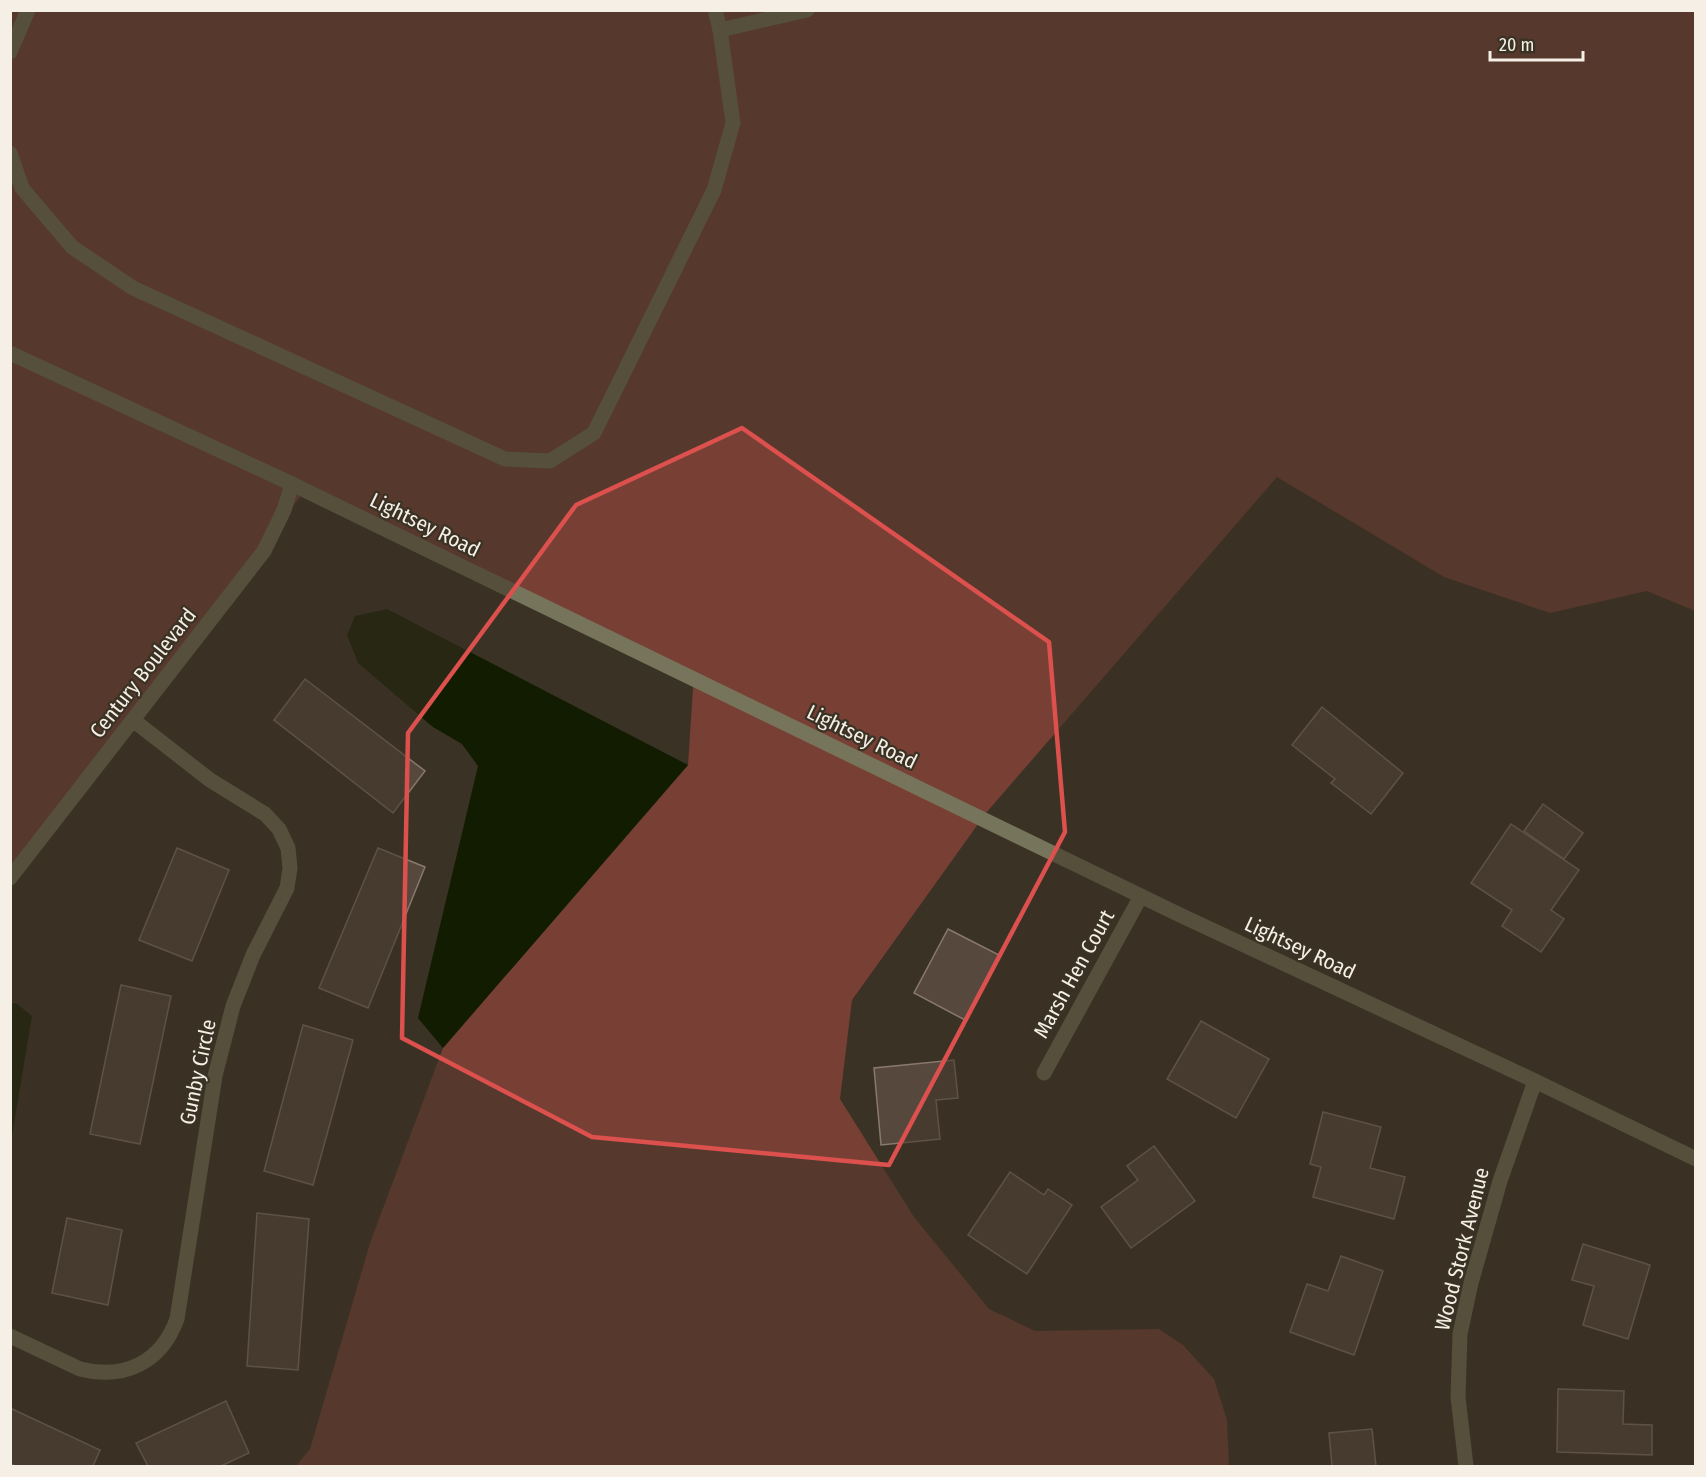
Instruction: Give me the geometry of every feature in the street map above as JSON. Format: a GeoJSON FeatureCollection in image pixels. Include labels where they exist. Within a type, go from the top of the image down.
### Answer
{"type":"FeatureCollection","features":[{"type":"Feature","properties":{"kind":"street"},"geometry":{"type":"LineString","coordinates":[[10,52],[28,10]]}},
{"type":"Feature","properties":{"kind":"street"},"geometry":{"type":"LineString","coordinates":[[10,153],[22,188],[72,247],[133,288],[505,459],[550,461],[594,433],[714,190],[732,123],[720,30],[715,10]]}},
{"type":"Feature","properties":{"kind":"street"},"geometry":{"type":"LineString","coordinates":[[720,30],[807,10]]}},
{"type":"Feature","properties":{"kind":"street","name":"Lightsey Road"},"geometry":{"type":"LineString","coordinates":[[10,353],[292,483],[1141,896],[1695,1160]]}},
{"type":"Feature","properties":{"kind":"street","name":"Century Boulevard"},"geometry":{"type":"LineString","coordinates":[[10,878],[264,550],[284,510],[292,483]]}},
{"type":"Feature","properties":{"kind":"street","name":"Gunby Circle"},"geometry":{"type":"LineString","coordinates":[[10,1336],[80,1369],[116,1373],[139,1365],[159,1350],[173,1330],[177,1319],[215,1076],[234,1006],[253,955],[287,888],[290,868],[288,848],[279,829],[265,814],[210,780],[133,720]]}},
{"type":"Feature","properties":{"kind":"street","name":"Marsh Hen Court"},"geometry":{"type":"LineString","coordinates":[[1044,1072],[1141,896]]}},
{"type":"Feature","properties":{"kind":"street","name":"Wood Stork Avenue"},"geometry":{"type":"LineString","coordinates":[[1466,1467],[1458,1397],[1460,1334],[1471,1283],[1500,1181],[1535,1082]]}},
{"type":"Feature","properties":{"kind":"highlighted area"},"geometry":{"type":"Polygon","coordinates":[[[742,428],[1049,642],[1065,832],[889,1165],[592,1137],[402,1038],[408,733],[576,505],[742,428]]]}},
{"type":"Feature","properties":{"kind":"shaded area"},"geometry":{"type":"Polygon","coordinates":[[[11,11],[1695,11],[1695,611],[1647,591],[1550,613],[1444,577],[1277,477],[986,813],[852,1000],[840,1099],[914,1217],[989,1309],[1035,1331],[1159,1329],[1183,1345],[1214,1379],[1227,1420],[1229,1466],[296,1466],[310,1449],[370,1243],[443,1048],[688,765],[694,673],[307,488],[11,871],[11,11]]]}},
{"type":"Feature","properties":{"kind":"shaded area"},"geometry":{"type":"Polygon","coordinates":[[[387,609],[688,765],[443,1048],[418,1018],[478,766],[462,744],[433,727],[358,663],[347,635],[355,616],[387,609]]]}},
{"type":"Feature","properties":{"kind":"shaded area"},"geometry":{"type":"Polygon","coordinates":[[[16,1003],[32,1016],[11,1142],[10,1004],[16,1003]]]}},
{"type":"Feature","properties":{"kind":"building"},"geometry":{"type":"Polygon","coordinates":[[[305,679],[425,771],[393,813],[274,720],[305,679]]]}},
{"type":"Feature","properties":{"kind":"building"},"geometry":{"type":"Polygon","coordinates":[[[1322,707],[1403,773],[1371,814],[1331,783],[1335,779],[1292,745],[1322,707]]]}},
{"type":"Feature","properties":{"kind":"building"},"geometry":{"type":"Polygon","coordinates":[[[1543,804],[1583,833],[1564,859],[1524,831],[1543,804]]]}},
{"type":"Feature","properties":{"kind":"building"},"geometry":{"type":"Polygon","coordinates":[[[1511,824],[1579,870],[1551,910],[1564,919],[1541,952],[1502,926],[1512,910],[1471,883],[1511,824]]]}},
{"type":"Feature","properties":{"kind":"building"},"geometry":{"type":"Polygon","coordinates":[[[177,848],[229,870],[192,961],[139,940],[177,848]]]}},
{"type":"Feature","properties":{"kind":"building"},"geometry":{"type":"Polygon","coordinates":[[[378,848],[425,867],[368,1008],[319,988],[378,848]]]}},
{"type":"Feature","properties":{"kind":"building"},"geometry":{"type":"Polygon","coordinates":[[[948,929],[999,955],[965,1020],[914,993],[948,929]]]}},
{"type":"Feature","properties":{"kind":"building"},"geometry":{"type":"Polygon","coordinates":[[[121,985],[171,996],[140,1144],[90,1134],[121,985]]]}},
{"type":"Feature","properties":{"kind":"building"},"geometry":{"type":"Polygon","coordinates":[[[1201,1021],[1269,1059],[1236,1118],[1167,1079],[1201,1021]]]}},
{"type":"Feature","properties":{"kind":"building"},"geometry":{"type":"Polygon","coordinates":[[[303,1025],[353,1040],[313,1185],[264,1171],[303,1025]]]}},
{"type":"Feature","properties":{"kind":"building"},"geometry":{"type":"Polygon","coordinates":[[[954,1060],[958,1098],[936,1100],[940,1139],[881,1145],[874,1068],[954,1060]]]}},
{"type":"Feature","properties":{"kind":"building"},"geometry":{"type":"Polygon","coordinates":[[[1323,1112],[1381,1127],[1370,1168],[1405,1177],[1394,1219],[1313,1197],[1321,1167],[1310,1164],[1323,1112]]]}},
{"type":"Feature","properties":{"kind":"building"},"geometry":{"type":"Polygon","coordinates":[[[1154,1146],[1195,1201],[1131,1248],[1101,1207],[1138,1180],[1127,1166],[1154,1146]]]}},
{"type":"Feature","properties":{"kind":"building"},"geometry":{"type":"Polygon","coordinates":[[[1010,1172],[1044,1195],[1048,1189],[1072,1205],[1027,1274],[968,1235],[1010,1172]]]}},
{"type":"Feature","properties":{"kind":"building"},"geometry":{"type":"Polygon","coordinates":[[[257,1213],[309,1219],[298,1370],[247,1366],[257,1213]]]}},
{"type":"Feature","properties":{"kind":"building"},"geometry":{"type":"Polygon","coordinates":[[[67,1218],[122,1230],[108,1305],[52,1293],[67,1218]]]}},
{"type":"Feature","properties":{"kind":"building"},"geometry":{"type":"Polygon","coordinates":[[[1583,1244],[1650,1265],[1628,1339],[1583,1325],[1594,1286],[1572,1280],[1583,1244]]]}},
{"type":"Feature","properties":{"kind":"building"},"geometry":{"type":"Polygon","coordinates":[[[1341,1256],[1383,1271],[1354,1355],[1290,1332],[1307,1284],[1328,1291],[1341,1256]]]}},
{"type":"Feature","properties":{"kind":"building"},"geometry":{"type":"Polygon","coordinates":[[[1558,1389],[1624,1391],[1623,1424],[1652,1425],[1652,1455],[1557,1452],[1558,1389]]]}},
{"type":"Feature","properties":{"kind":"building"},"geometry":{"type":"Polygon","coordinates":[[[226,1401],[249,1453],[221,1466],[148,1466],[136,1443],[226,1401]]]}},
{"type":"Feature","properties":{"kind":"building"},"geometry":{"type":"Polygon","coordinates":[[[10,1408],[100,1450],[93,1466],[16,1466],[10,1464],[10,1408]]]}},
{"type":"Feature","properties":{"kind":"building"},"geometry":{"type":"Polygon","coordinates":[[[1372,1429],[1376,1466],[1332,1466],[1329,1433],[1372,1429]]]}}]}
